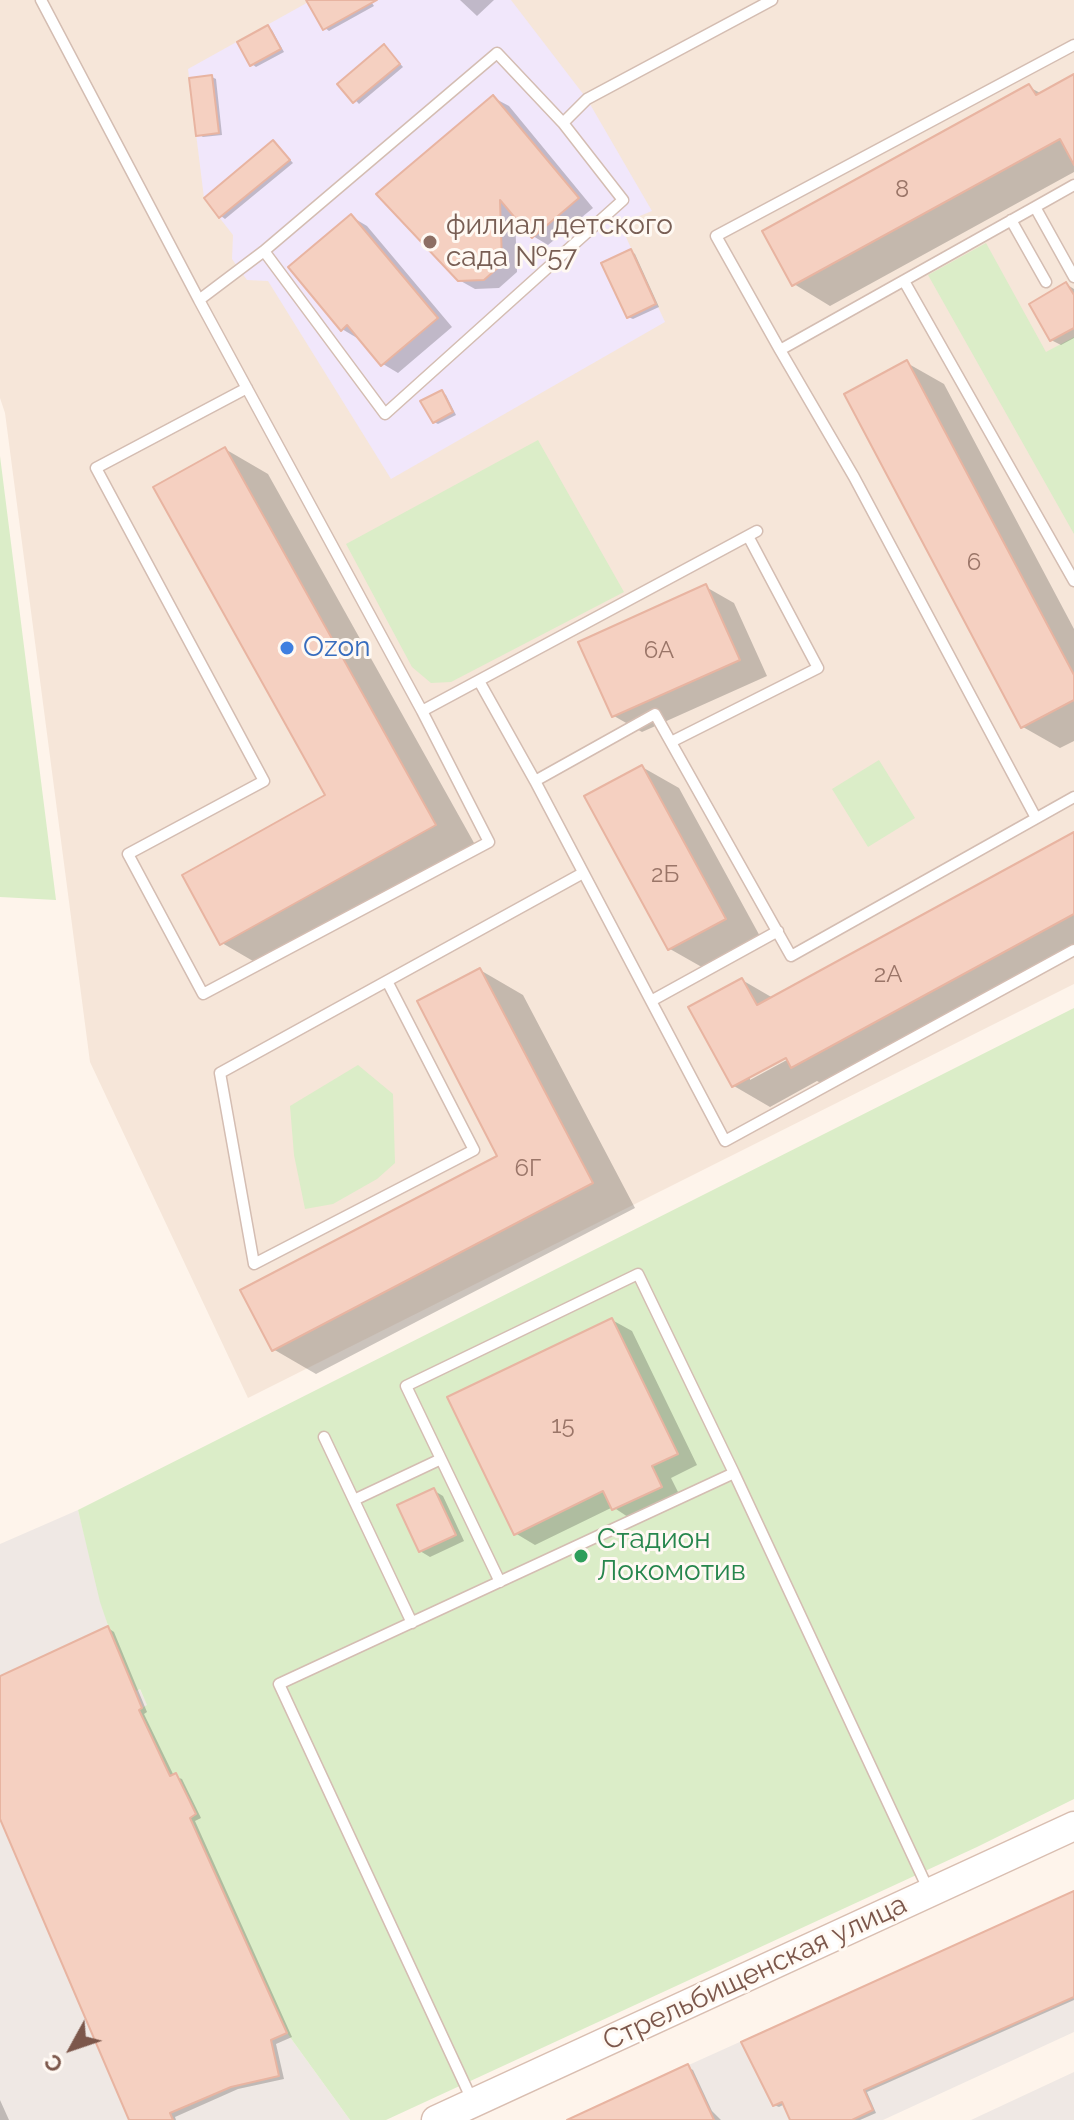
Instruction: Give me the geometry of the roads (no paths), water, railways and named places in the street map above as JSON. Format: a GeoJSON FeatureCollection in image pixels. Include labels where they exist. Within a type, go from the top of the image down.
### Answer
{"type":"FeatureCollection","features":[{"type":"Feature","properties":{"kind":"main road","name":"Стрельбищенская улица"},"geometry":{"type":"LineString","coordinates":[[436,2120],[1074,1826]]}},
{"type":"Feature","properties":{"kind":"lane"},"geometry":{"type":"LineString","coordinates":[[41,0],[489,842],[203,994],[128,854],[264,781],[96,468],[247,388]]}},
{"type":"Feature","properties":{"kind":"lane"},"geometry":{"type":"LineString","coordinates":[[563,123],[587,99],[772,0]]}},
{"type":"Feature","properties":{"kind":"lane"},"geometry":{"type":"LineString","coordinates":[[1036,818],[854,477],[716,236],[1074,45]]}},
{"type":"Feature","properties":{"kind":"lane"},"geometry":{"type":"LineString","coordinates":[[199,300],[264,251],[497,53],[563,123],[623,200],[385,414],[264,251]]}},
{"type":"Feature","properties":{"kind":"lane"},"geometry":{"type":"LineString","coordinates":[[780,350],[1074,185]]}},
{"type":"Feature","properties":{"kind":"lane"},"geometry":{"type":"LineString","coordinates":[[1035,207],[1074,277]]}},
{"type":"Feature","properties":{"kind":"lane"},"geometry":{"type":"LineString","coordinates":[[1011,220],[1046,282]]}},
{"type":"Feature","properties":{"kind":"lane"},"geometry":{"type":"LineString","coordinates":[[904,281],[1074,581]]}},
{"type":"Feature","properties":{"kind":"lane"},"geometry":{"type":"LineString","coordinates":[[422,711],[753,533],[818,668],[671,742]]}},
{"type":"Feature","properties":{"kind":"lane"},"geometry":{"type":"LineString","coordinates":[[479,681],[725,1141],[1074,950]]}},
{"type":"Feature","properties":{"kind":"lane"},"geometry":{"type":"LineString","coordinates":[[535,781],[655,714],[791,956],[1073,799]]}},
{"type":"Feature","properties":{"kind":"lane"},"geometry":{"type":"LineString","coordinates":[[387,981],[474,1150],[254,1264],[220,1073],[583,873]]}},
{"type":"Feature","properties":{"kind":"lane"},"geometry":{"type":"LineString","coordinates":[[651,1001],[778,931]]}},
{"type":"Feature","properties":{"kind":"lane"},"geometry":{"type":"LineString","coordinates":[[500,1582],[406,1386],[638,1274],[929,1893]]}},
{"type":"Feature","properties":{"kind":"lane"},"geometry":{"type":"LineString","coordinates":[[324,1437],[412,1623]]}},
{"type":"Feature","properties":{"kind":"lane"},"geometry":{"type":"LineString","coordinates":[[354,1500],[441,1459]]}},
{"type":"Feature","properties":{"kind":"lane"},"geometry":{"type":"LineString","coordinates":[[474,2103],[279,1684],[734,1473]]}},
{"type":"Feature","properties":{"kind":"place","name":"филиал детского сада №57"},"geometry":{"type":"Point","coordinates":[430,242]}},
{"type":"Feature","properties":{"kind":"place","name":"Ozon"},"geometry":{"type":"Point","coordinates":[287,648]}},
{"type":"Feature","properties":{"kind":"place","name":"Стадион Локомотив"},"geometry":{"type":"Point","coordinates":[581,1556]}}]}
